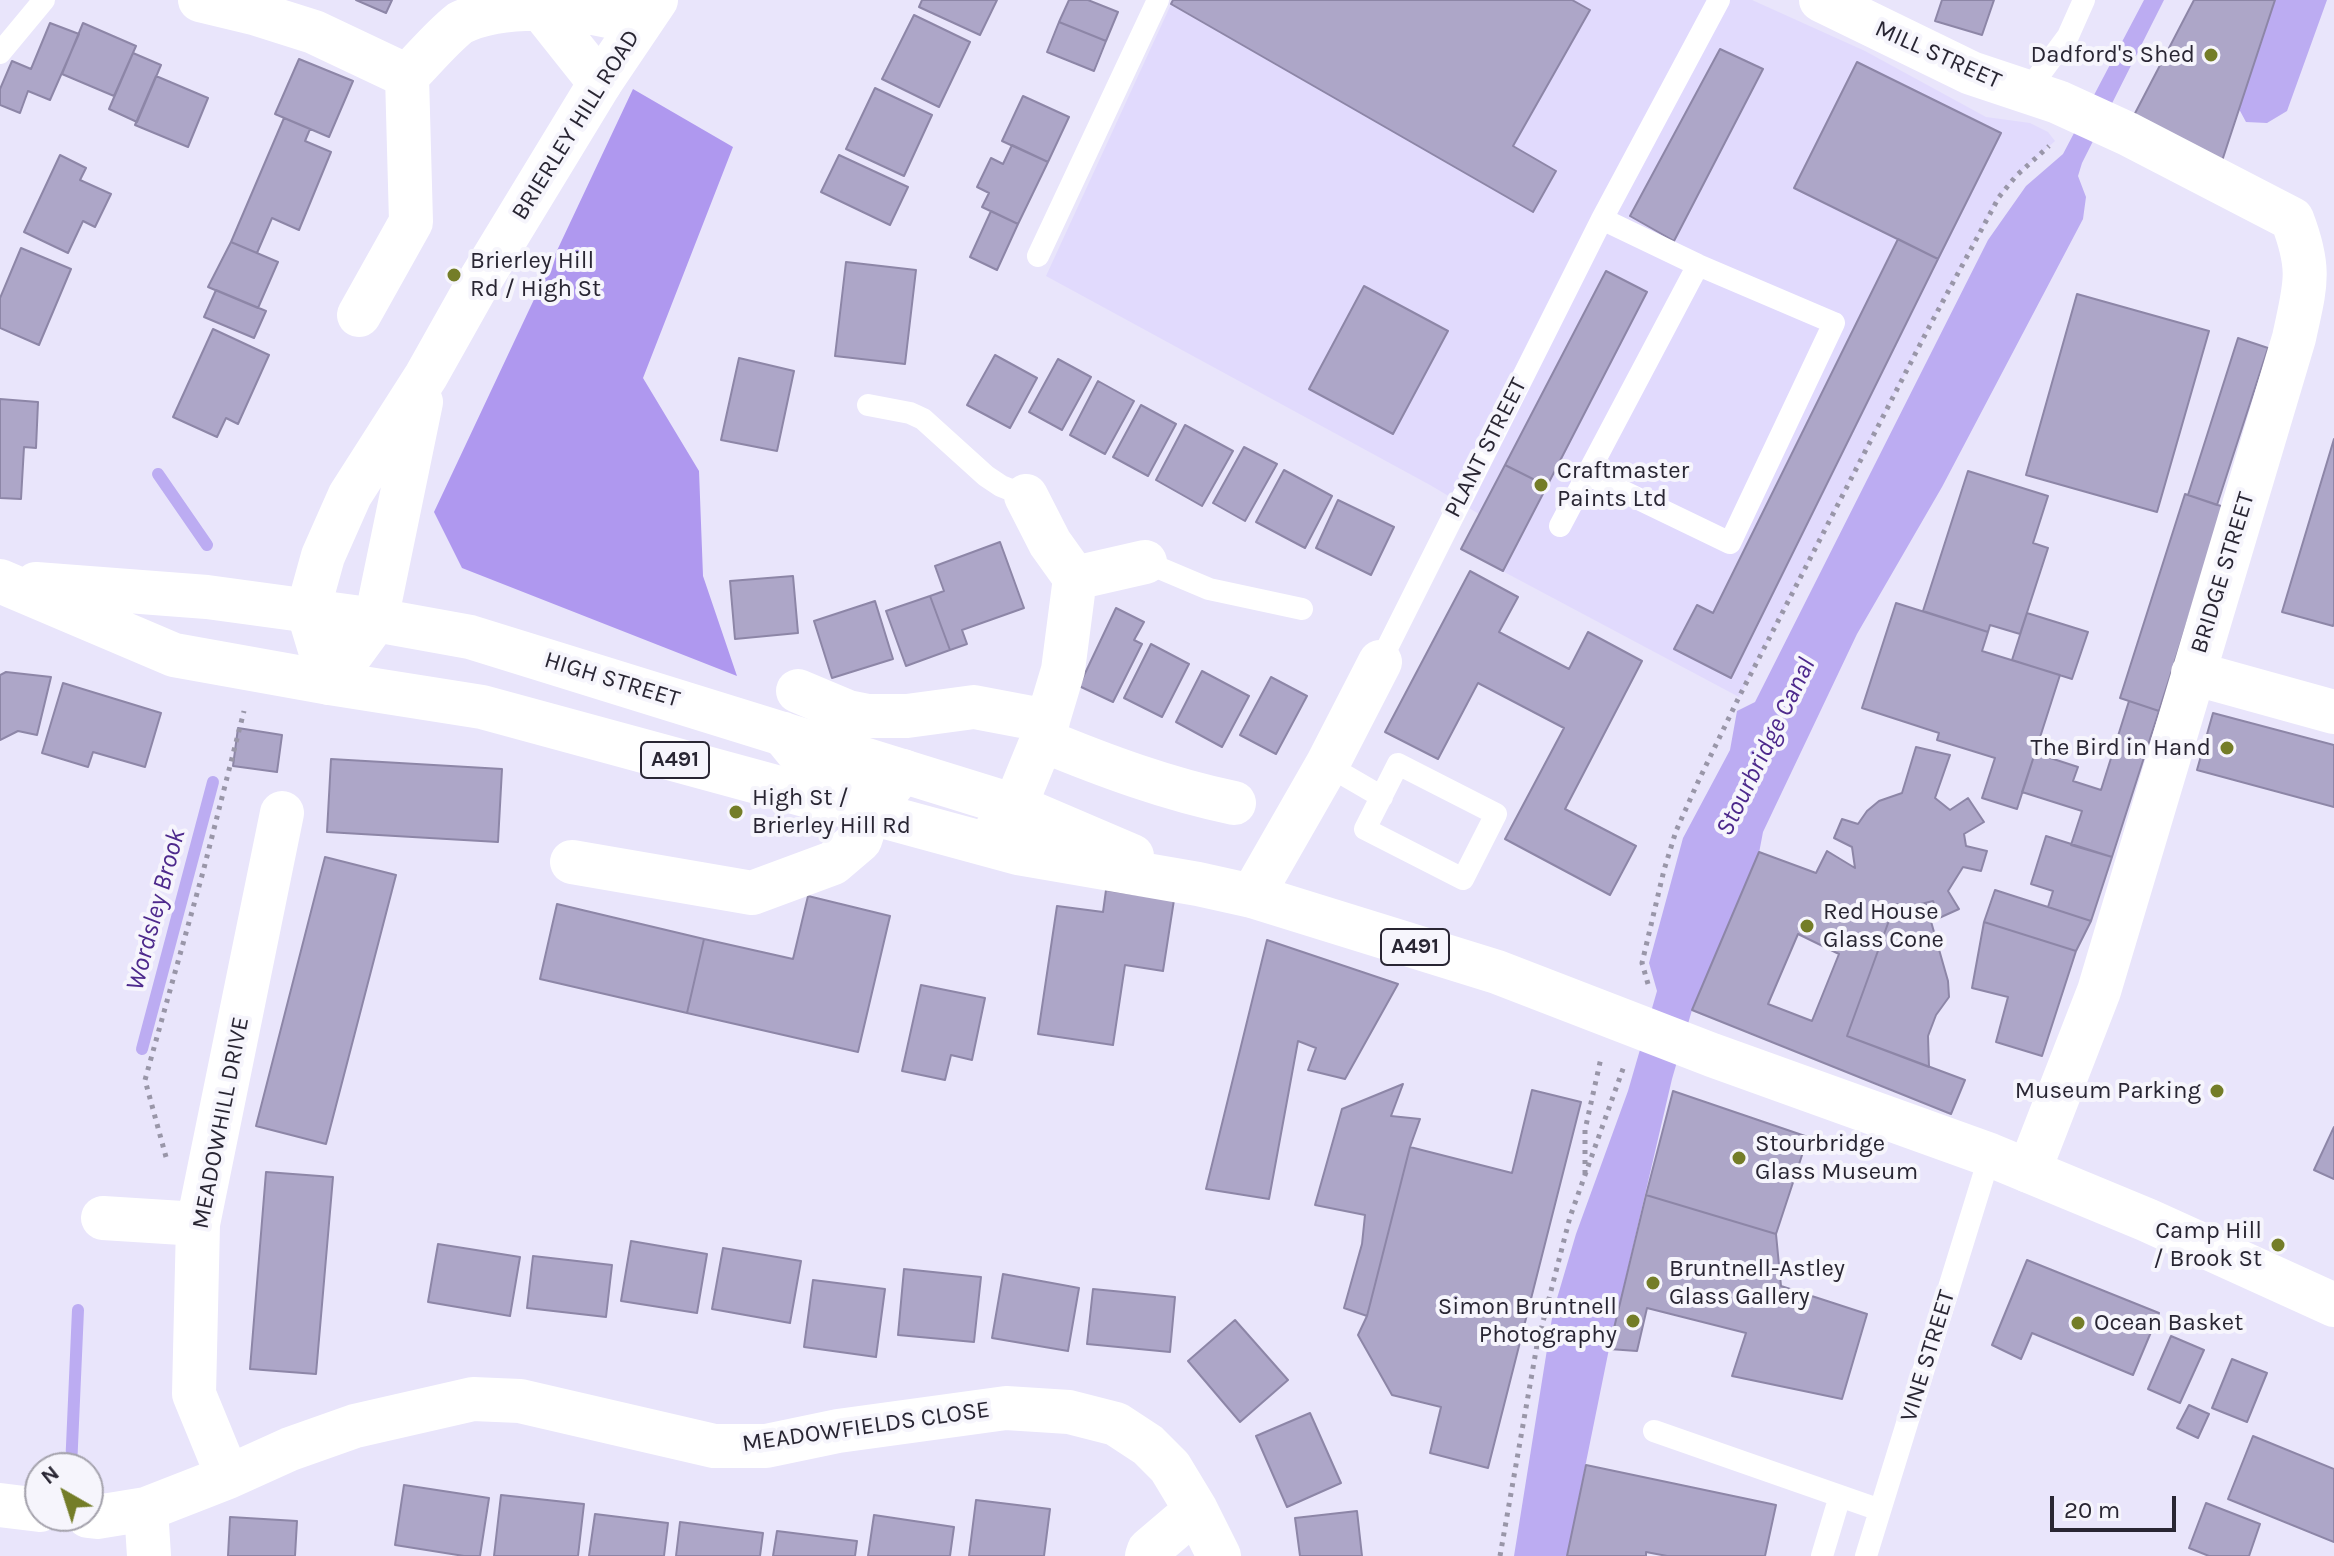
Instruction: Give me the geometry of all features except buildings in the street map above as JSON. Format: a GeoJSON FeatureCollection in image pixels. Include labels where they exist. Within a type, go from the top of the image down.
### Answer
{"type":"FeatureCollection","features":[{"type":"Feature","properties":{"kind":"main road"},"geometry":{"type":"LineString","coordinates":[[200,0],[314,32],[407,76]]}},
{"type":"Feature","properties":{"kind":"main road","name":"MILL STREET"},"geometry":{"type":"LineString","coordinates":[[1821,0],[1971,73],[2042,98]]}},
{"type":"Feature","properties":{"kind":"main road"},"geometry":{"type":"LineString","coordinates":[[359,315],[411,222],[407,76],[461,22],[486,10],[513,4],[648,12]]}},
{"type":"Feature","properties":{"kind":"main road"},"geometry":{"type":"LineString","coordinates":[[538,5],[600,83]]}},
{"type":"Feature","properties":{"kind":"main road","name":"BRIERLEY HILL ROAD"},"geometry":{"type":"LineString","coordinates":[[308,610],[323,556],[350,495],[426,376],[476,287],[600,83],[648,12]]}},
{"type":"Feature","properties":{"kind":"main road","name":"BRIDGE STREET"},"geometry":{"type":"LineString","coordinates":[[2009,1163],[2099,991],[2294,338],[2307,278],[2318,250],[2292,219],[2128,134],[2042,98]]}},
{"type":"Feature","properties":{"kind":"main road","name":"BRIERLEY HILL ROAD"},"geometry":{"type":"LineString","coordinates":[[330,683],[376,620],[426,376]]}},
{"type":"Feature","properties":{"kind":"main road"},"geometry":{"type":"LineString","coordinates":[[985,844],[1015,806],[1045,730],[1063,670],[1075,578],[1050,543],[1026,496]]}},
{"type":"Feature","properties":{"kind":"main road"},"geometry":{"type":"LineString","coordinates":[[1075,578],[1145,562]]}},
{"type":"Feature","properties":{"kind":"main road","name":"HIGH STREET"},"geometry":{"type":"LineString","coordinates":[[1,581],[207,597],[376,620],[486,641],[1015,806],[1198,884]]}},
{"type":"Feature","properties":{"kind":"main road","name":"HIGH STREET"},"geometry":{"type":"LineString","coordinates":[[1,581],[174,655],[482,707],[985,844],[1070,863],[1252,896],[1497,972],[1626,1034],[1712,1055],[2009,1163]]}},
{"type":"Feature","properties":{"kind":"main road"},"geometry":{"type":"LineString","coordinates":[[308,610],[330,683]]}},
{"type":"Feature","properties":{"kind":"main road","name":"PLANT STREET"},"geometry":{"type":"LineString","coordinates":[[1252,896],[1327,765],[1380,662]]}},
{"type":"Feature","properties":{"kind":"main road"},"geometry":{"type":"LineString","coordinates":[[2193,673],[2334,712]]}},
{"type":"Feature","properties":{"kind":"main road"},"geometry":{"type":"LineString","coordinates":[[798,691],[848,712],[868,716],[907,716],[974,707],[1045,730],[1123,773],[1188,794],[1234,803]]}},
{"type":"Feature","properties":{"kind":"main road"},"geometry":{"type":"LineString","coordinates":[[783,734],[809,766],[857,783],[869,813]]}},
{"type":"Feature","properties":{"kind":"main road"},"geometry":{"type":"LineString","coordinates":[[572,862],[752,893],[833,863],[860,840],[869,813],[903,771]]}},
{"type":"Feature","properties":{"kind":"main road"},"geometry":{"type":"LineString","coordinates":[[1015,806],[1020,829],[1052,840],[1070,863]]}},
{"type":"Feature","properties":{"kind":"main road","name":"MEADOWHILL DRIVE"},"geometry":{"type":"LineString","coordinates":[[228,1477],[194,1394],[191,1224],[282,813]]}},
{"type":"Feature","properties":{"kind":"main road"},"geometry":{"type":"LineString","coordinates":[[2009,1163],[2147,1220],[2334,1305]]}},
{"type":"Feature","properties":{"kind":"main road"},"geometry":{"type":"LineString","coordinates":[[103,1218],[191,1224]]}},
{"type":"Feature","properties":{"kind":"main road","name":"MEADOWFIELDS CLOSE"},"geometry":{"type":"LineString","coordinates":[[104,1516],[146,1509],[290,1449],[355,1426],[473,1399],[520,1401],[714,1446],[766,1446],[838,1431],[1006,1408],[1069,1412],[1116,1424],[1148,1445],[1170,1467],[1219,1556]]}},
{"type":"Feature","properties":{"kind":"main road"},"geometry":{"type":"LineString","coordinates":[[0,1505],[24,1508]]}},
{"type":"Feature","properties":{"kind":"main road"},"geometry":{"type":"LineString","coordinates":[[146,1509],[149,1556]]}},
{"type":"Feature","properties":{"kind":"main road"},"geometry":{"type":"LineString","coordinates":[[1147,1556],[1149,1550],[1196,1510]]}},
{"type":"Feature","properties":{"kind":"lane"},"geometry":{"type":"LineString","coordinates":[[0,53],[44,0]]}},
{"type":"Feature","properties":{"kind":"lane"},"geometry":{"type":"LineString","coordinates":[[1038,256],[1158,0]]}},
{"type":"Feature","properties":{"kind":"lane","name":"PLANT STREET"},"geometry":{"type":"LineString","coordinates":[[1380,662],[1602,219],[1719,0]]}},
{"type":"Feature","properties":{"kind":"lane"},"geometry":{"type":"LineString","coordinates":[[2042,98],[2084,0]]}},
{"type":"Feature","properties":{"kind":"lane"},"geometry":{"type":"LineString","coordinates":[[1589,475],[1730,543],[1834,323],[1698,265],[1602,219]]}},
{"type":"Feature","properties":{"kind":"lane"},"geometry":{"type":"LineString","coordinates":[[1560,526],[1698,265]]}},
{"type":"Feature","properties":{"kind":"lane"},"geometry":{"type":"LineString","coordinates":[[868,405],[910,413],[923,419],[986,476],[1026,496]]}},
{"type":"Feature","properties":{"kind":"lane"},"geometry":{"type":"LineString","coordinates":[[1145,562],[1209,589],[1302,609]]}},
{"type":"Feature","properties":{"kind":"lane"},"geometry":{"type":"LineString","coordinates":[[1398,764],[1496,814],[1463,879],[1365,829],[1382,797],[1398,764]]}},
{"type":"Feature","properties":{"kind":"lane"},"geometry":{"type":"LineString","coordinates":[[1327,765],[1382,797]]}},
{"type":"Feature","properties":{"kind":"lane","name":"VINE STREET"},"geometry":{"type":"LineString","coordinates":[[1866,1556],[1880,1510],[2009,1163]]}},
{"type":"Feature","properties":{"kind":"lane"},"geometry":{"type":"LineString","coordinates":[[1654,1431],[1880,1510]]}},
{"type":"Feature","properties":{"kind":"lane"},"geometry":{"type":"LineString","coordinates":[[1822,1556],[1840,1496]]}},
{"type":"Feature","properties":{"kind":"path"},"geometry":{"type":"LineString","coordinates":[[1500,1556],[1537,1345],[1570,1217],[1585,1179],[1626,1034],[1676,831],[1739,697],[1999,197]]}},
{"type":"Feature","properties":{"kind":"path"},"geometry":{"type":"LineString","coordinates":[[191,1224],[145,1080],[246,703]]}},
{"type":"Feature","properties":{"kind":"path"},"geometry":{"type":"LineString","coordinates":[[1585,1179],[1585,1130],[1626,1034]]}},
{"type":"Feature","properties":{"kind":"shaded area"},"geometry":{"type":"Polygon","coordinates":[[[1173,0],[1752,0],[1865,51],[1986,117],[2030,123],[2048,132],[2055,141],[2016,176],[1999,197],[1739,697],[1461,549],[1479,514],[1046,276],[1173,0]]]}},
{"type":"Feature","properties":{"kind":"shaded area"},"geometry":{"type":"Polygon","coordinates":[[[633,89],[733,147],[643,378],[699,471],[703,576],[737,676],[462,568],[434,512],[633,89]]]}},
{"type":"Feature","properties":{"kind":"water","name":"Stourbridge Canal"},"geometry":{"type":"Polygon","coordinates":[[[2144,0],[2164,0],[2082,163],[2078,176],[2086,197],[2083,219],[1942,487],[1857,634],[1763,832],[1759,853],[1692,1010],[1672,1079],[1609,1349],[1567,1556],[1514,1556],[1553,1312],[1576,1234],[1628,1091],[1657,991],[1649,963],[1683,838],[1730,750],[1737,711],[1755,702],[1988,240],[2026,186],[2063,154],[2144,0]]]}},
{"type":"Feature","properties":{"kind":"water"},"geometry":{"type":"Polygon","coordinates":[[[2275,0],[2327,0],[2287,111],[2267,123],[2246,122],[2239,109],[2275,0]]]}},
{"type":"Feature","properties":{"kind":"waterway","name":"Wordsley Brook"},"geometry":{"type":"LineString","coordinates":[[158,474],[207,545]]}},
{"type":"Feature","properties":{"kind":"waterway","name":"Wordsley Brook"},"geometry":{"type":"LineString","coordinates":[[142,1049],[213,782]]}},
{"type":"Feature","properties":{"kind":"waterway","name":"Wordsley Brook"},"geometry":{"type":"LineString","coordinates":[[72,1452],[78,1310]]}},
{"type":"Feature","properties":{"kind":"place","name":"Dadford's Shed"},"geometry":{"type":"Point","coordinates":[2211,55]}},
{"type":"Feature","properties":{"kind":"place","name":"Brierley Hill Rd / High St"},"geometry":{"type":"Point","coordinates":[454,275]}},
{"type":"Feature","properties":{"kind":"place","name":"Craftmaster Paints Ltd"},"geometry":{"type":"Point","coordinates":[1541,485]}},
{"type":"Feature","properties":{"kind":"place","name":"The Bird in Hand"},"geometry":{"type":"Point","coordinates":[2227,748]}},
{"type":"Feature","properties":{"kind":"place","name":"High St / Brierley Hill Rd"},"geometry":{"type":"Point","coordinates":[736,812]}},
{"type":"Feature","properties":{"kind":"place","name":"Red House Glass Cone"},"geometry":{"type":"Point","coordinates":[1807,926]}},
{"type":"Feature","properties":{"kind":"place","name":"Museum Parking"},"geometry":{"type":"Point","coordinates":[2217,1091]}},
{"type":"Feature","properties":{"kind":"place","name":"Stourbridge Glass Museum"},"geometry":{"type":"Point","coordinates":[1739,1158]}},
{"type":"Feature","properties":{"kind":"place","name":"Camp Hill / Brook St"},"geometry":{"type":"Point","coordinates":[2278,1245]}},
{"type":"Feature","properties":{"kind":"place","name":"Bruntnell-Astley Glass Gallery"},"geometry":{"type":"Point","coordinates":[1653,1283]}},
{"type":"Feature","properties":{"kind":"place","name":"Simon Bruntnell Photography"},"geometry":{"type":"Point","coordinates":[1633,1321]}},
{"type":"Feature","properties":{"kind":"place","name":"Ocean Basket"},"geometry":{"type":"Point","coordinates":[2078,1323]}}]}
